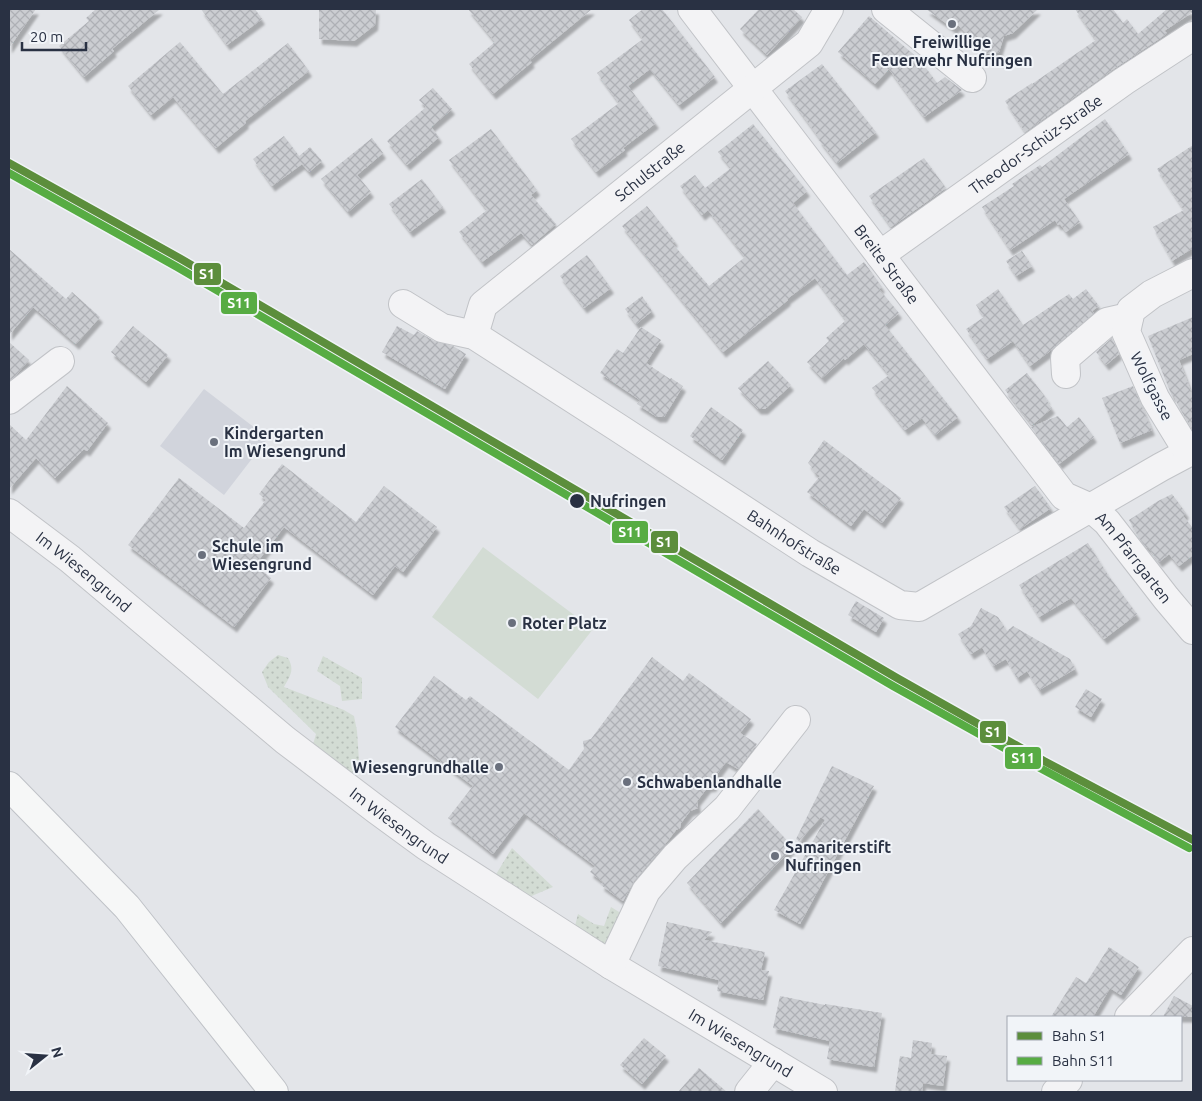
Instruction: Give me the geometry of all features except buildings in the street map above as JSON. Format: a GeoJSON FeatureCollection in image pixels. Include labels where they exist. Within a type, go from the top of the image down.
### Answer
{"type":"FeatureCollection","features":[{"type":"Feature","properties":{"kind":"main road"},"geometry":{"type":"LineString","coordinates":[[9,786],[127,907],[274,1092]]}},
{"type":"Feature","properties":{"kind":"street","name":"Breite Straße"},"geometry":{"type":"LineString","coordinates":[[692,9],[1064,496],[1091,508]]}},
{"type":"Feature","properties":{"kind":"street","name":"Schulstraße"},"geometry":{"type":"LineString","coordinates":[[474,335],[483,304],[809,43],[829,9]]}},
{"type":"Feature","properties":{"kind":"street"},"geometry":{"type":"LineString","coordinates":[[886,9],[972,78]]}},
{"type":"Feature","properties":{"kind":"street","name":"Theodor-Schüz-Straße"},"geometry":{"type":"LineString","coordinates":[[880,255],[1124,81],[1193,36]]}},
{"type":"Feature","properties":{"kind":"street"},"geometry":{"type":"LineString","coordinates":[[1066,374],[1065,358],[1107,322],[1130,317],[1131,310],[1152,294],[1193,273]]}},
{"type":"Feature","properties":{"kind":"street","name":"Bahnhofstraße"},"geometry":{"type":"LineString","coordinates":[[403,304],[442,328],[474,335],[810,553],[900,605],[918,608],[1191,451]]}},
{"type":"Feature","properties":{"kind":"street","name":"Wolfgasse"},"geometry":{"type":"LineString","coordinates":[[1130,317],[1126,332],[1155,398],[1191,451]]}},
{"type":"Feature","properties":{"kind":"street"},"geometry":{"type":"LineString","coordinates":[[9,400],[60,361]]}},
{"type":"Feature","properties":{"kind":"street","name":"Am Pfarrgarten"},"geometry":{"type":"LineString","coordinates":[[1091,508],[1107,522],[1193,630]]}},
{"type":"Feature","properties":{"kind":"street","name":"Im Wiesengrund"},"geometry":{"type":"LineString","coordinates":[[9,513],[70,559],[285,740],[438,854],[611,965],[824,1092]]}},
{"type":"Feature","properties":{"kind":"street"},"geometry":{"type":"LineString","coordinates":[[611,965],[646,892],[675,857],[728,808],[796,720]]}},
{"type":"Feature","properties":{"kind":"street"},"geometry":{"type":"LineString","coordinates":[[1130,1016],[1193,951]]}},
{"type":"Feature","properties":{"kind":"street"},"geometry":{"type":"LineString","coordinates":[[749,1092],[773,1062]]}},
{"type":"Feature","properties":{"kind":"street"},"geometry":{"type":"LineString","coordinates":[[1056,1092],[1067,1081]]}},
{"type":"Feature","properties":{"kind":"shaded area","name":"Kindergarten Im Wiesengrund"},"geometry":{"type":"Polygon","coordinates":[[[204,389],[268,438],[224,495],[160,446],[204,389]]]}},
{"type":"Feature","properties":{"kind":"shaded area","name":"Roter Platz"},"geometry":{"type":"Polygon","coordinates":[[[483,547],[593,629],[538,699],[432,617],[483,547]]]}},
{"type":"Feature","properties":{"kind":"shaded area"},"geometry":{"type":"Polygon","coordinates":[[[278,655],[288,658],[291,666],[291,673],[284,687],[344,710],[354,716],[359,761],[350,777],[312,748],[316,734],[268,687],[262,672],[269,662],[278,655]]]}},
{"type":"Feature","properties":{"kind":"shaded area"},"geometry":{"type":"Polygon","coordinates":[[[323,656],[362,678],[362,699],[342,701],[340,686],[317,671],[323,656]]]}},
{"type":"Feature","properties":{"kind":"shaded area"},"geometry":{"type":"Polygon","coordinates":[[[512,848],[553,887],[522,900],[492,881],[512,848]]]}},
{"type":"Feature","properties":{"kind":"shaded area"},"geometry":{"type":"Polygon","coordinates":[[[611,907],[624,915],[609,946],[594,943],[574,930],[578,914],[594,924],[604,926],[611,907]]]}},
{"type":"Feature","properties":{"kind":"rail line","name":"S1"},"geometry":{"type":"LineString","coordinates":[[9,163],[181,259],[897,678],[1044,761],[1193,840]]}},
{"type":"Feature","properties":{"kind":"rail line","name":"S11"},"geometry":{"type":"LineString","coordinates":[[9,173],[177,267],[893,686],[1189,848]]}},
{"type":"Feature","properties":{"kind":"place","name":"Freiwillige Feuerwehr Nufringen"},"geometry":{"type":"Point","coordinates":[952,24]}},
{"type":"Feature","properties":{"kind":"place","name":"Kindergarten Im Wiesengrund"},"geometry":{"type":"Point","coordinates":[214,442]}},
{"type":"Feature","properties":{"kind":"place","name":"Nufringen"},"geometry":{"type":"Point","coordinates":[577,501]}},
{"type":"Feature","properties":{"kind":"place","name":"Schule im Wiesengrund"},"geometry":{"type":"Point","coordinates":[202,555]}},
{"type":"Feature","properties":{"kind":"place","name":"Roter Platz"},"geometry":{"type":"Point","coordinates":[512,623]}},
{"type":"Feature","properties":{"kind":"place","name":"Wiesengrundhalle"},"geometry":{"type":"Point","coordinates":[499,767]}},
{"type":"Feature","properties":{"kind":"place","name":"Schwabenlandhalle"},"geometry":{"type":"Point","coordinates":[627,782]}},
{"type":"Feature","properties":{"kind":"place","name":"Samariterstift Nufringen"},"geometry":{"type":"Point","coordinates":[775,856]}}]}
